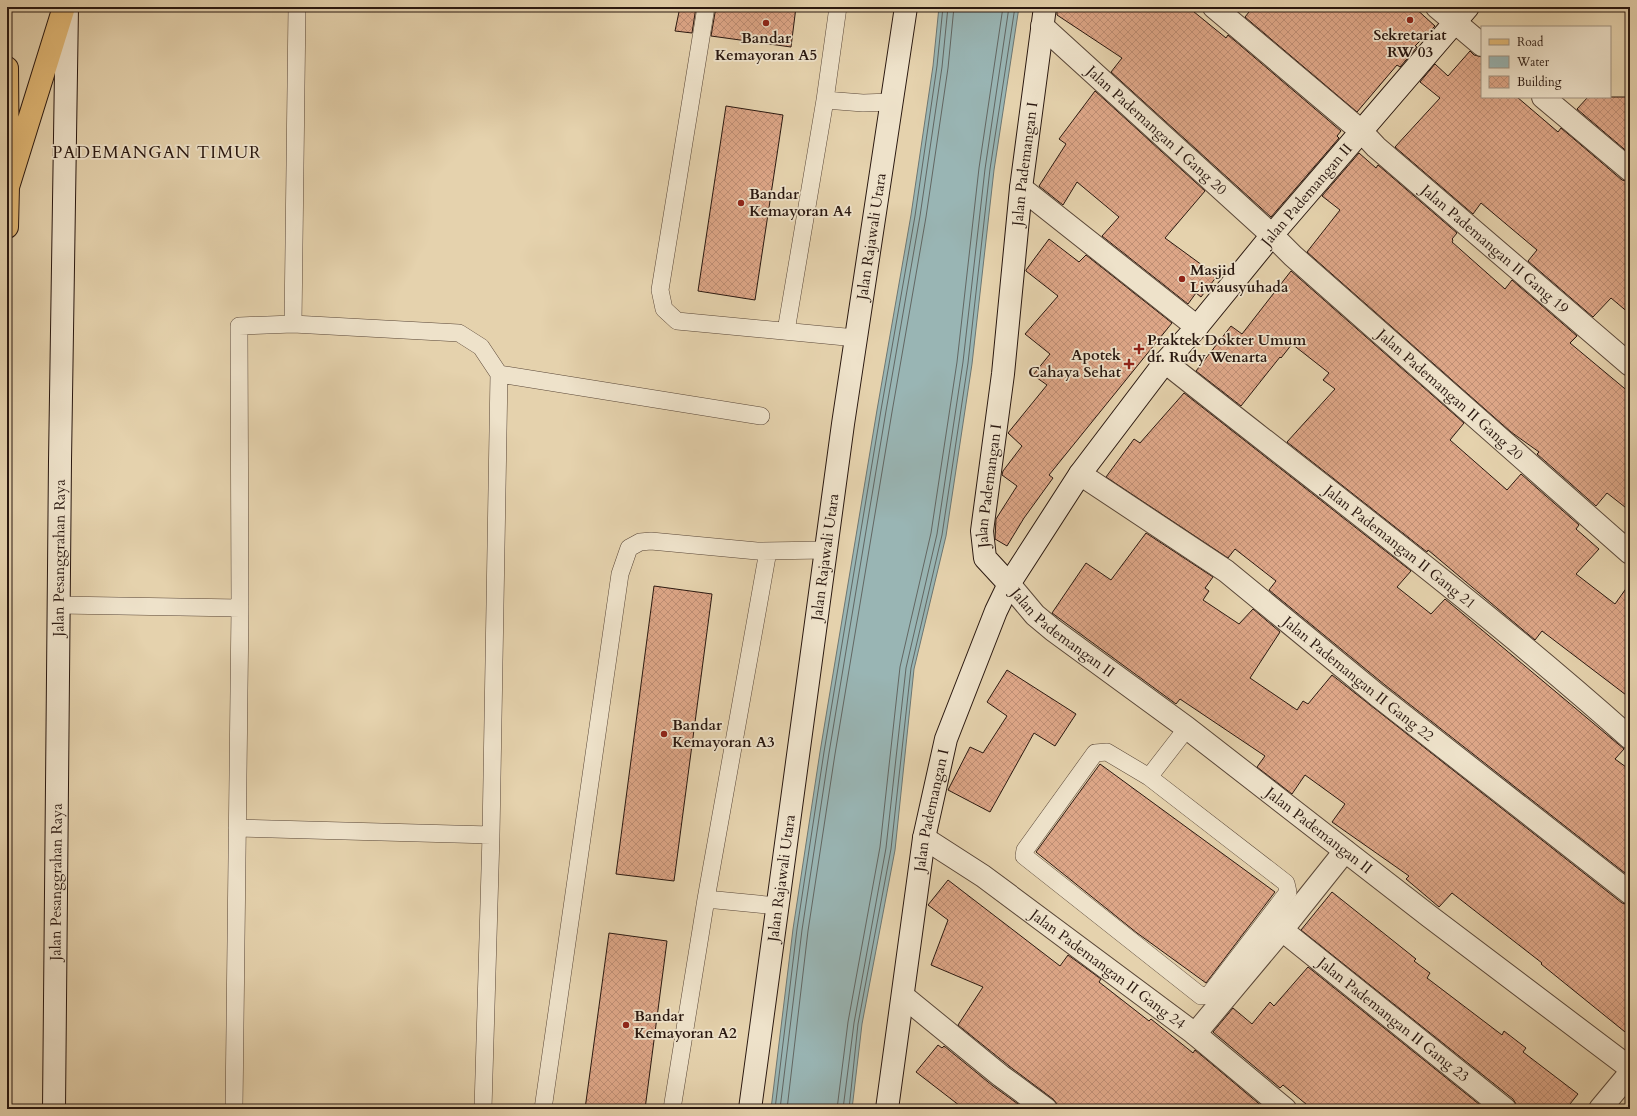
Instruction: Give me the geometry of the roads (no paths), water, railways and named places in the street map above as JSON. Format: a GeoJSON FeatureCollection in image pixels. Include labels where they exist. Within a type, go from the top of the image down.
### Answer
{"type":"FeatureCollection","features":[{"type":"Feature","properties":{"kind":"main road"},"geometry":{"type":"LineString","coordinates":[[8,187],[64,7]]}},
{"type":"Feature","properties":{"kind":"main road"},"geometry":{"type":"LineString","coordinates":[[7,68],[7,226]]}},
{"type":"Feature","properties":{"kind":"street","name":"Jalan Pesanggrahan Raya"},"geometry":{"type":"LineString","coordinates":[[54,1109],[58,605],[67,7]]}},
{"type":"Feature","properties":{"kind":"street","name":"Jalan Rajawali Utara"},"geometry":{"type":"LineString","coordinates":[[750,1109],[856,338],[906,7]]}},
{"type":"Feature","properties":{"kind":"street","name":"Jalan Pademangan II Gang 19"},"geometry":{"type":"LineString","coordinates":[[1214,7],[1361,131],[1376,147],[1630,365]]}},
{"type":"Feature","properties":{"kind":"street"},"geometry":{"type":"LineString","coordinates":[[1437,7],[1461,14],[1481,44]]}},
{"type":"Feature","properties":{"kind":"street","name":"Jalan Pademangan II"},"geometry":{"type":"LineString","coordinates":[[1461,14],[1272,235],[1197,327],[1165,362],[1080,474],[1003,597],[1035,615],[1183,733],[1345,851],[1630,1068]]}},
{"type":"Feature","properties":{"kind":"street","name":"Jalan Pademangan I"},"geometry":{"type":"LineString","coordinates":[[887,1109],[924,838],[946,739],[1003,597],[985,558],[982,531],[1003,374],[1021,188],[1044,17]]}},
{"type":"Feature","properties":{"kind":"street","name":"Jalan Pademangan I Gang 20"},"geometry":{"type":"LineString","coordinates":[[1044,17],[1272,235]]}},
{"type":"Feature","properties":{"kind":"street"},"geometry":{"type":"LineString","coordinates":[[1544,98],[1630,170]]}},
{"type":"Feature","properties":{"kind":"street"},"geometry":{"type":"LineString","coordinates":[[1021,188],[1197,327]]}},
{"type":"Feature","properties":{"kind":"street","name":"Jalan Pademangan II Gang 20"},"geometry":{"type":"LineString","coordinates":[[1272,235],[1305,267],[1630,553]]}},
{"type":"Feature","properties":{"kind":"street","name":"Jalan Pademangan II Gang 21"},"geometry":{"type":"LineString","coordinates":[[1165,362],[1445,583],[1572,686],[1630,738]]}},
{"type":"Feature","properties":{"kind":"street","name":"Jalan Pademangan II Gang 22"},"geometry":{"type":"LineString","coordinates":[[1080,474],[1226,570],[1377,695],[1630,894]]}},
{"type":"Feature","properties":{"kind":"street","name":"Jalan Pademangan II Gang 24"},"geometry":{"type":"LineString","coordinates":[[924,838],[983,876],[1194,1034],[1285,1109]]}},
{"type":"Feature","properties":{"kind":"street"},"geometry":{"type":"LineString","coordinates":[[1194,1034],[1282,930],[1345,851]]}},
{"type":"Feature","properties":{"kind":"street","name":"Jalan Pademangan II Gang 23"},"geometry":{"type":"LineString","coordinates":[[1282,930],[1505,1109]]}},
{"type":"Feature","properties":{"kind":"street"},"geometry":{"type":"LineString","coordinates":[[903,996],[1001,1076],[1046,1109]]}},
{"type":"Feature","properties":{"kind":"street"},"geometry":{"type":"LineString","coordinates":[[1600,1109],[1630,1073]]}},
{"type":"Feature","properties":{"kind":"lane"},"geometry":{"type":"LineString","coordinates":[[293,324],[297,7]]}},
{"type":"Feature","properties":{"kind":"lane"},"geometry":{"type":"LineString","coordinates":[[706,7],[660,290],[664,309],[677,321],[856,338]]}},
{"type":"Feature","properties":{"kind":"lane"},"geometry":{"type":"LineString","coordinates":[[786,331],[825,100],[838,7]]}},
{"type":"Feature","properties":{"kind":"lane"},"geometry":{"type":"LineString","coordinates":[[825,100],[863,103],[891,102]]}},
{"type":"Feature","properties":{"kind":"lane"},"geometry":{"type":"LineString","coordinates":[[234,1109],[240,608],[239,326],[293,324],[459,333],[482,347],[499,374],[491,835],[483,1109]]}},
{"type":"Feature","properties":{"kind":"lane"},"geometry":{"type":"LineString","coordinates":[[499,374],[761,416]]}},
{"type":"Feature","properties":{"kind":"lane"},"geometry":{"type":"LineString","coordinates":[[543,1109],[620,574],[629,548],[640,542],[651,541],[768,551],[826,550]]}},
{"type":"Feature","properties":{"kind":"lane"},"geometry":{"type":"LineString","coordinates":[[672,1109],[706,899],[768,551]]}},
{"type":"Feature","properties":{"kind":"lane"},"geometry":{"type":"LineString","coordinates":[[58,605],[240,608]]}},
{"type":"Feature","properties":{"kind":"lane"},"geometry":{"type":"LineString","coordinates":[[1149,777],[1183,733]]}},
{"type":"Feature","properties":{"kind":"lane"},"geometry":{"type":"LineString","coordinates":[[1107,752],[1149,777],[1286,883],[1288,892],[1210,995],[1201,996],[1024,856],[1025,850],[1095,753],[1107,752]]}},
{"type":"Feature","properties":{"kind":"lane"},"geometry":{"type":"LineString","coordinates":[[237,828],[491,835]]}},
{"type":"Feature","properties":{"kind":"lane"},"geometry":{"type":"LineString","coordinates":[[706,899],[778,906]]}},
{"type":"Feature","properties":{"kind":"water"},"geometry":{"type":"Polygon","coordinates":[[[939,7],[1019,7],[994,170],[972,364],[946,536],[914,669],[895,850],[862,1024],[852,1109],[771,1109],[793,929],[820,752],[911,215],[933,66],[939,7]]]}},
{"type":"Feature","properties":{"kind":"place","name":"Sekretariat RW 03"},"geometry":{"type":"Point","coordinates":[1410,20]}},
{"type":"Feature","properties":{"kind":"place","name":"Bandar Kemayoran A5"},"geometry":{"type":"Point","coordinates":[766,23]}},
{"type":"Feature","properties":{"kind":"place","name":"Bandar Kemayoran A4"},"geometry":{"type":"Point","coordinates":[741,203]}},
{"type":"Feature","properties":{"kind":"place","name":"Masjid Liwausyuhada"},"geometry":{"type":"Point","coordinates":[1182,279]}},
{"type":"Feature","properties":{"kind":"place","name":"Praktek Dokter Umum dr. Rudy Wenarta"},"geometry":{"type":"Point","coordinates":[1139,349]}},
{"type":"Feature","properties":{"kind":"place","name":"Apotek Cahaya Sehat"},"geometry":{"type":"Point","coordinates":[1129,364]}},
{"type":"Feature","properties":{"kind":"place","name":"Bandar Kemayoran A3"},"geometry":{"type":"Point","coordinates":[664,734]}},
{"type":"Feature","properties":{"kind":"place","name":"Bandar Kemayoran A2"},"geometry":{"type":"Point","coordinates":[626,1025]}},
{"type":"Feature","properties":{"kind":"district","name":"PADEMANGAN TIMUR"},"geometry":{"type":"Point","coordinates":[157,152]}}]}
